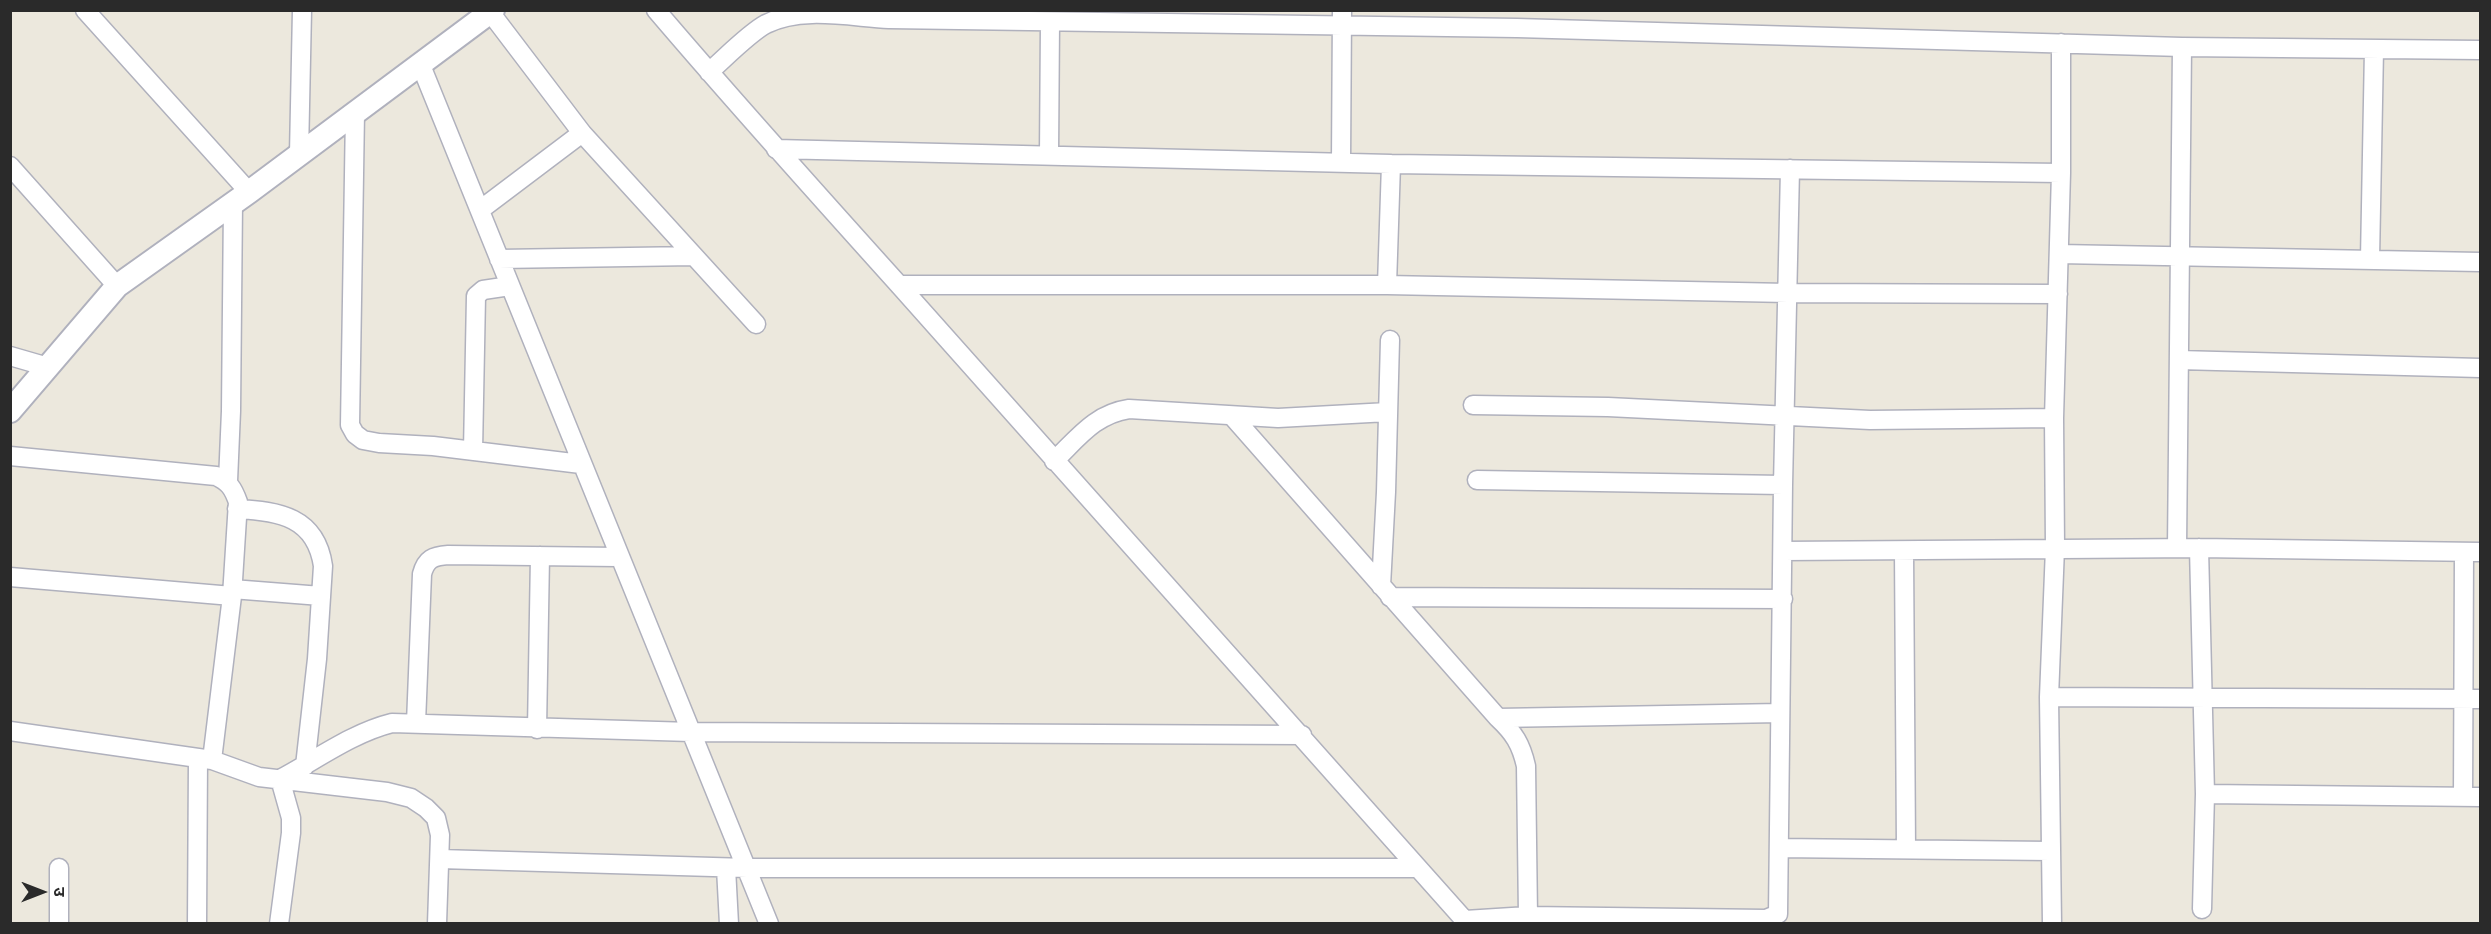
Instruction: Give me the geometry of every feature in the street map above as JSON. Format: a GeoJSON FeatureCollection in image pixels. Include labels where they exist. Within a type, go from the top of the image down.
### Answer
{"type":"FeatureCollection","features":[{"type":"Feature","properties":{"kind":"street"},"geometry":{"type":"LineString","coordinates":[[85,10],[241,197],[228,481]]}},
{"type":"Feature","properties":{"kind":"street"},"geometry":{"type":"LineString","coordinates":[[299,154],[302,10]]}},
{"type":"Feature","properties":{"kind":"street"},"geometry":{"type":"LineString","coordinates":[[656,10],[776,149],[1302,735],[1466,922],[1528,916],[1779,919],[1780,713],[1784,599],[1784,414],[1790,169]]}},
{"type":"Feature","properties":{"kind":"street"},"geometry":{"type":"LineString","coordinates":[[10,411],[117,286],[491,11],[582,133],[756,324]]}},
{"type":"Feature","properties":{"kind":"street"},"geometry":{"type":"LineString","coordinates":[[709,72],[764,25],[783,17],[805,14],[867,14],[1050,22],[1517,19],[2182,47],[2481,50]]}},
{"type":"Feature","properties":{"kind":"street"},"geometry":{"type":"LineString","coordinates":[[1341,162],[1342,19]]}},
{"type":"Feature","properties":{"kind":"street"},"geometry":{"type":"LineString","coordinates":[[1049,155],[1050,22]]}},
{"type":"Feature","properties":{"kind":"street"},"geometry":{"type":"LineString","coordinates":[[2052,924],[2049,697],[2055,548],[2054,418],[2061,173],[2061,43]]}},
{"type":"Feature","properties":{"kind":"street"},"geometry":{"type":"LineString","coordinates":[[2177,548],[2182,47]]}},
{"type":"Feature","properties":{"kind":"street"},"geometry":{"type":"LineString","coordinates":[[2370,260],[2374,49]]}},
{"type":"Feature","properties":{"kind":"street"},"geometry":{"type":"LineString","coordinates":[[420,63],[618,557],[769,924]]}},
{"type":"Feature","properties":{"kind":"street"},"geometry":{"type":"LineString","coordinates":[[355,112],[350,425],[355,434],[363,440],[581,464]]}},
{"type":"Feature","properties":{"kind":"street"},"geometry":{"type":"LineString","coordinates":[[480,210],[582,133]]}},
{"type":"Feature","properties":{"kind":"street"},"geometry":{"type":"LineString","coordinates":[[776,149],[1391,164],[2061,173]]}},
{"type":"Feature","properties":{"kind":"street"},"geometry":{"type":"LineString","coordinates":[[1388,285],[1391,164]]}},
{"type":"Feature","properties":{"kind":"street"},"geometry":{"type":"LineString","coordinates":[[10,166],[117,286]]}},
{"type":"Feature","properties":{"kind":"street"},"geometry":{"type":"LineString","coordinates":[[2059,254],[2481,262]]}},
{"type":"Feature","properties":{"kind":"street"},"geometry":{"type":"LineString","coordinates":[[499,259],[694,256]]}},
{"type":"Feature","properties":{"kind":"street"},"geometry":{"type":"LineString","coordinates":[[899,285],[1388,285],[2058,294]]}},
{"type":"Feature","properties":{"kind":"street"},"geometry":{"type":"LineString","coordinates":[[473,451],[476,296],[483,290],[510,286]]}},
{"type":"Feature","properties":{"kind":"street"},"geometry":{"type":"LineString","coordinates":[[1385,591],[1390,340]]}},
{"type":"Feature","properties":{"kind":"street"},"geometry":{"type":"LineString","coordinates":[[10,356],[48,367]]}},
{"type":"Feature","properties":{"kind":"street"},"geometry":{"type":"LineString","coordinates":[[2179,360],[2481,368]]}},
{"type":"Feature","properties":{"kind":"street"},"geometry":{"type":"LineString","coordinates":[[1473,405],[1608,407],[1870,420],[2054,418]]}},
{"type":"Feature","properties":{"kind":"street"},"geometry":{"type":"LineString","coordinates":[[1054,461],[1094,422],[1111,412],[1129,409],[1278,418],[1388,412]]}},
{"type":"Feature","properties":{"kind":"street"},"geometry":{"type":"LineString","coordinates":[[1233,417],[1385,591],[1514,733],[1521,746],[1526,766],[1528,916]]}},
{"type":"Feature","properties":{"kind":"street"},"geometry":{"type":"LineString","coordinates":[[10,456],[216,476],[228,481],[234,490],[237,509],[232,592],[205,759],[197,924]]}},
{"type":"Feature","properties":{"kind":"street"},"geometry":{"type":"LineString","coordinates":[[1477,480],[1783,484]]}},
{"type":"Feature","properties":{"kind":"street"},"geometry":{"type":"LineString","coordinates":[[237,509],[279,513],[302,524],[321,553],[323,566],[317,659],[305,766]]}},
{"type":"Feature","properties":{"kind":"street"},"geometry":{"type":"LineString","coordinates":[[2199,548],[2205,794],[2202,909]]}},
{"type":"Feature","properties":{"kind":"street"},"geometry":{"type":"LineString","coordinates":[[1783,551],[2199,548],[2472,552],[2472,797],[2205,794]]}},
{"type":"Feature","properties":{"kind":"street"},"geometry":{"type":"LineString","coordinates":[[1904,551],[1906,849]]}},
{"type":"Feature","properties":{"kind":"street"},"geometry":{"type":"LineString","coordinates":[[416,723],[422,574],[424,564],[430,559],[438,556],[618,557]]}},
{"type":"Feature","properties":{"kind":"street"},"geometry":{"type":"LineString","coordinates":[[537,729],[540,556]]}},
{"type":"Feature","properties":{"kind":"street"},"geometry":{"type":"LineString","coordinates":[[10,577],[321,596]]}},
{"type":"Feature","properties":{"kind":"street"},"geometry":{"type":"LineString","coordinates":[[1385,591],[1784,599]]}},
{"type":"Feature","properties":{"kind":"street"},"geometry":{"type":"LineString","coordinates":[[2049,697],[2472,698]]}},
{"type":"Feature","properties":{"kind":"street"},"geometry":{"type":"LineString","coordinates":[[1498,718],[1780,713]]}},
{"type":"Feature","properties":{"kind":"street"},"geometry":{"type":"LineString","coordinates":[[280,779],[375,728],[392,723],[691,732],[1302,735]]}},
{"type":"Feature","properties":{"kind":"street"},"geometry":{"type":"LineString","coordinates":[[10,731],[205,759],[241,772],[387,792],[411,798],[436,818],[440,859],[437,924]]}},
{"type":"Feature","properties":{"kind":"street"},"geometry":{"type":"LineString","coordinates":[[279,924],[291,833],[289,809],[280,779]]}},
{"type":"Feature","properties":{"kind":"street"},"geometry":{"type":"LineString","coordinates":[[1779,848],[2050,851]]}},
{"type":"Feature","properties":{"kind":"street"},"geometry":{"type":"LineString","coordinates":[[440,859],[726,868],[1417,868]]}},
{"type":"Feature","properties":{"kind":"street"},"geometry":{"type":"LineString","coordinates":[[59,868],[59,924]]}},
{"type":"Feature","properties":{"kind":"street"},"geometry":{"type":"LineString","coordinates":[[726,868],[729,924]]}}]}
